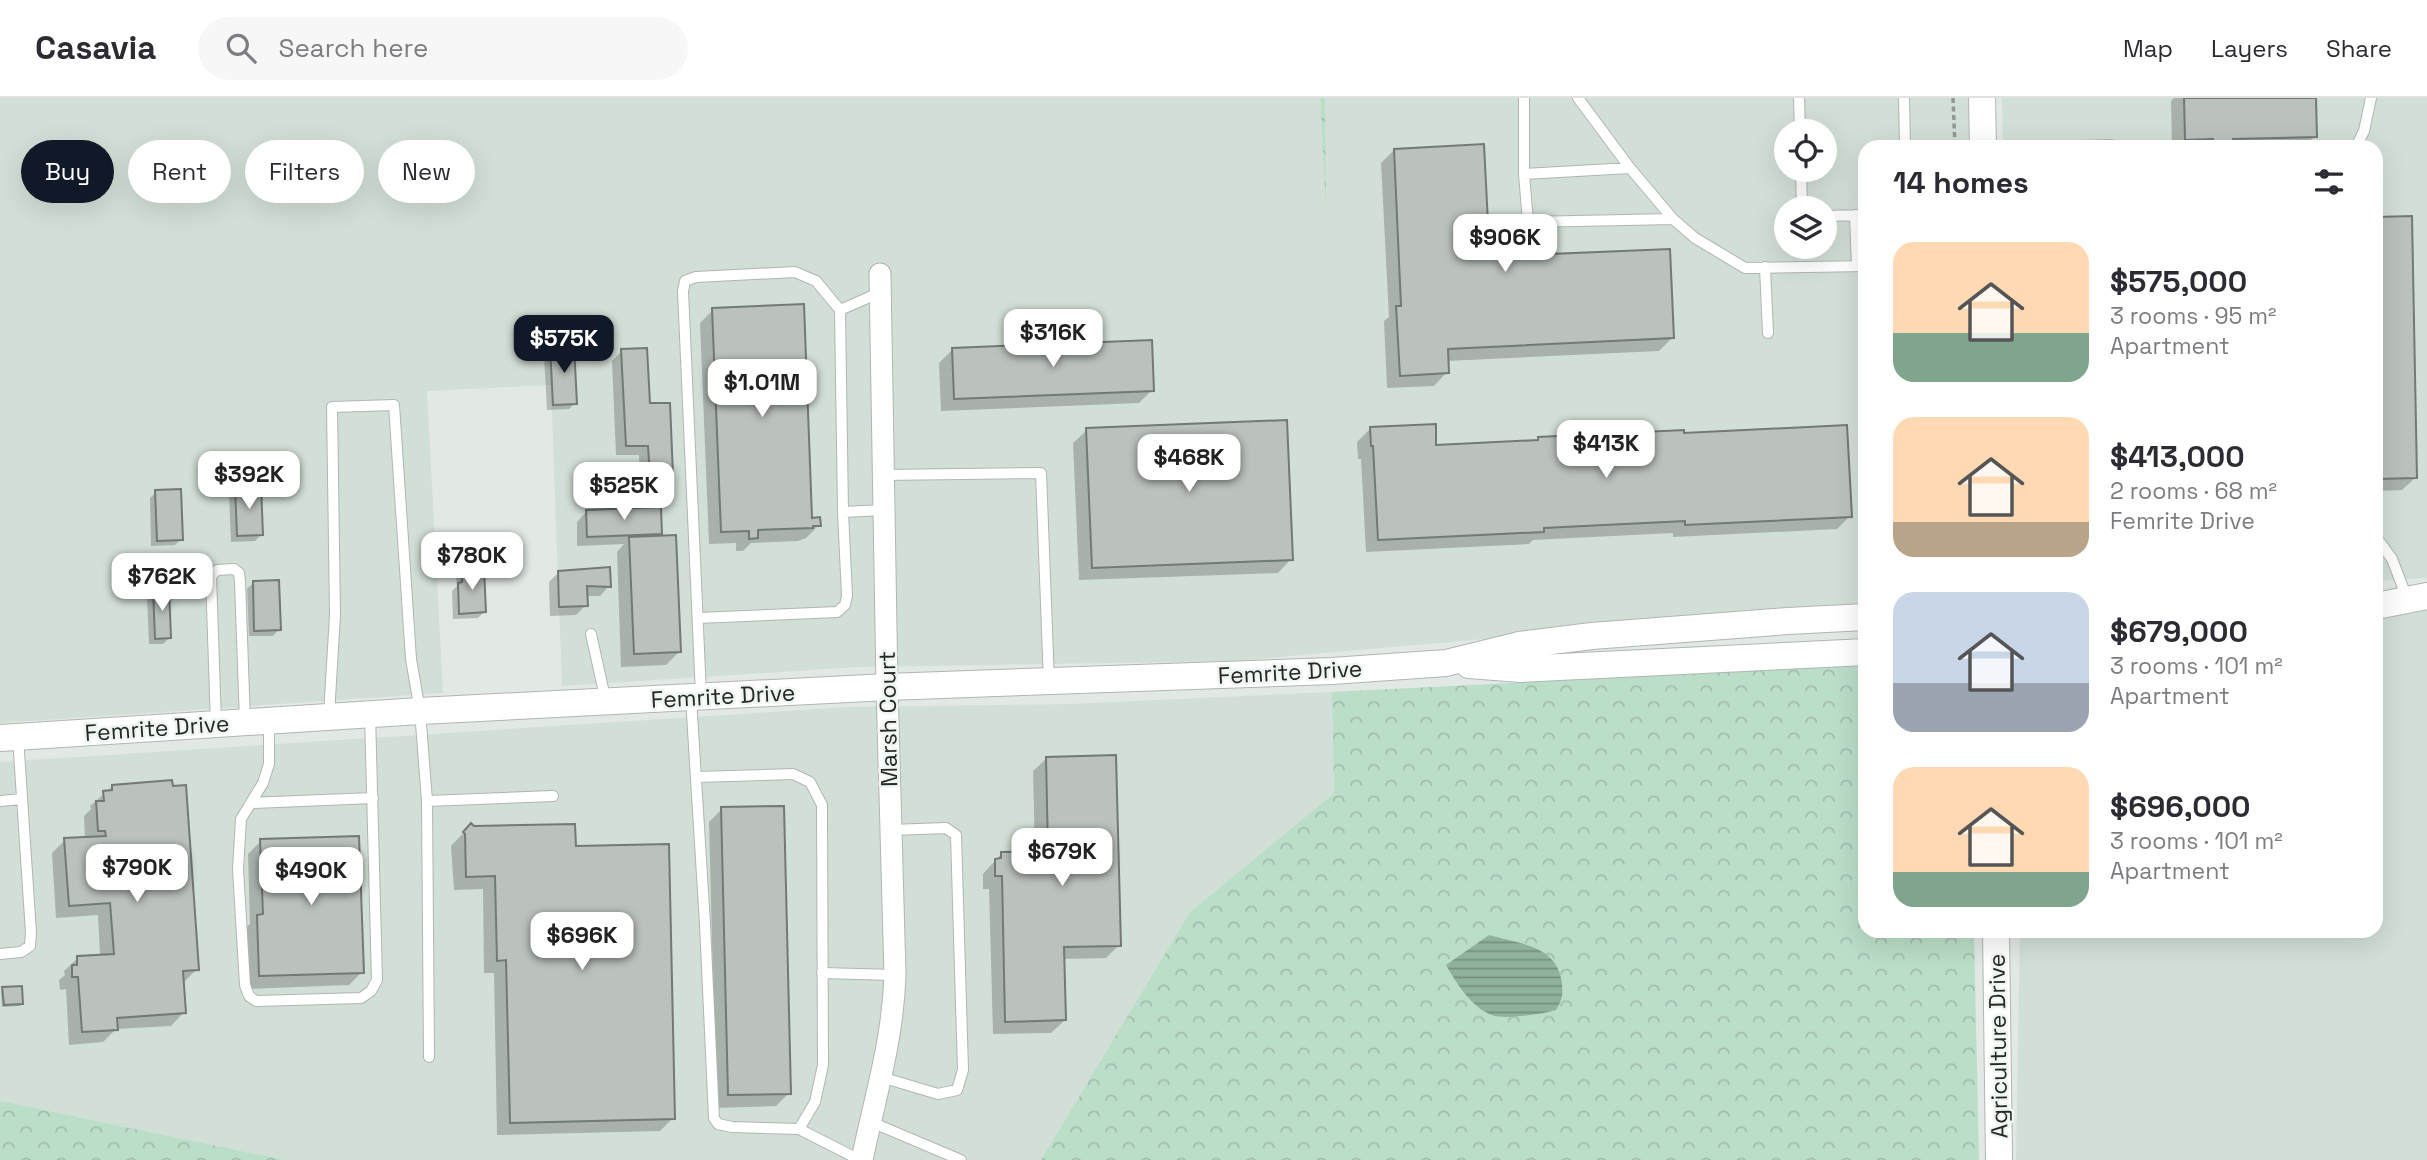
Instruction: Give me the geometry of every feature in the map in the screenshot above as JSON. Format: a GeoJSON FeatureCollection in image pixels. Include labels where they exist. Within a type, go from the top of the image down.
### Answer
{"type":"FeatureCollection","features":[{"type":"Feature","properties":{"kind":"street"},"geometry":{"type":"LineString","coordinates":[[1982,98],[1983,140]]}},
{"type":"Feature","properties":{"kind":"street","name":"Marsh Court"},"geometry":{"type":"LineString","coordinates":[[861,1160],[894,1010],[895,975],[887,687],[881,283]]}},
{"type":"Feature","properties":{"kind":"street"},"geometry":{"type":"LineString","coordinates":[[2383,597],[2417,597]]}},
{"type":"Feature","properties":{"kind":"street"},"geometry":{"type":"LineString","coordinates":[[2383,604],[2417,597]]}},
{"type":"Feature","properties":{"kind":"street","name":"Femrite Drive"},"geometry":{"type":"LineString","coordinates":[[1447,663],[1519,645],[1592,636],[1858,617]]}},
{"type":"Feature","properties":{"kind":"street","name":"Femrite Drive"},"geometry":{"type":"LineString","coordinates":[[9,738],[420,711],[887,687],[1332,671],[1447,663],[1521,669],[1858,652]]}},
{"type":"Feature","properties":{"kind":"street","name":"Agriculture Drive"},"geometry":{"type":"LineString","coordinates":[[1996,938],[1999,1160]]}},
{"type":"Feature","properties":{"kind":"lane"},"geometry":{"type":"LineString","coordinates":[[1524,98],[1524,174],[1528,222],[1673,219]]}},
{"type":"Feature","properties":{"kind":"lane"},"geometry":{"type":"LineString","coordinates":[[1578,98],[1630,168],[1673,219],[1695,238],[1745,268],[1858,266]]}},
{"type":"Feature","properties":{"kind":"lane"},"geometry":{"type":"LineString","coordinates":[[1799,98],[1800,119]]}},
{"type":"Feature","properties":{"kind":"lane"},"geometry":{"type":"LineString","coordinates":[[1904,98],[1905,140]]}},
{"type":"Feature","properties":{"kind":"lane"},"geometry":{"type":"LineString","coordinates":[[2360,140],[2371,98]]}},
{"type":"Feature","properties":{"kind":"lane"},"geometry":{"type":"LineString","coordinates":[[1524,174],[1630,168]]}},
{"type":"Feature","properties":{"kind":"lane"},"geometry":{"type":"LineString","coordinates":[[1837,216],[1858,215]]}},
{"type":"Feature","properties":{"kind":"lane"},"geometry":{"type":"LineString","coordinates":[[1765,267],[1768,334]]}},
{"type":"Feature","properties":{"kind":"lane"},"geometry":{"type":"LineString","coordinates":[[698,618],[837,612],[845,606],[840,310],[816,281],[795,272],[696,277],[685,281],[683,291],[698,618],[696,777],[715,1118],[718,1124],[732,1127],[799,1129],[861,1160]]}},
{"type":"Feature","properties":{"kind":"lane"},"geometry":{"type":"LineString","coordinates":[[840,310],[881,283]]}},
{"type":"Feature","properties":{"kind":"lane"},"geometry":{"type":"LineString","coordinates":[[328,717],[335,615],[332,407],[394,405],[411,659],[420,711],[428,801],[429,1057]]}},
{"type":"Feature","properties":{"kind":"lane"},"geometry":{"type":"LineString","coordinates":[[883,475],[1041,473],[1049,682]]}},
{"type":"Feature","properties":{"kind":"lane"},"geometry":{"type":"LineString","coordinates":[[843,512],[884,510]]}},
{"type":"Feature","properties":{"kind":"lane"},"geometry":{"type":"LineString","coordinates":[[2383,547],[2417,597]]}},
{"type":"Feature","properties":{"kind":"lane"},"geometry":{"type":"LineString","coordinates":[[216,724],[211,576],[217,570],[234,569],[239,573],[257,721],[269,764],[263,783],[242,819],[238,870],[245,985],[249,996],[256,1001],[360,998],[371,991],[377,980],[370,714]]}},
{"type":"Feature","properties":{"kind":"lane"},"geometry":{"type":"LineString","coordinates":[[591,634],[606,702]]}},
{"type":"Feature","properties":{"kind":"lane"},"geometry":{"type":"LineString","coordinates":[[0,954],[21,952],[30,946],[32,933],[22,799],[9,738]]}},
{"type":"Feature","properties":{"kind":"lane"},"geometry":{"type":"LineString","coordinates":[[696,777],[793,774],[810,782],[822,805],[822,1065],[816,1102],[799,1129]]}},
{"type":"Feature","properties":{"kind":"lane"},"geometry":{"type":"LineString","coordinates":[[428,801],[553,796]]}},
{"type":"Feature","properties":{"kind":"lane"},"geometry":{"type":"LineString","coordinates":[[251,803],[373,798]]}},
{"type":"Feature","properties":{"kind":"lane"},"geometry":{"type":"LineString","coordinates":[[0,801],[22,799]]}},
{"type":"Feature","properties":{"kind":"lane"},"geometry":{"type":"LineString","coordinates":[[881,1077],[938,1094],[957,1090],[963,1070],[956,835],[946,828],[891,831]]}},
{"type":"Feature","properties":{"kind":"lane"},"geometry":{"type":"LineString","coordinates":[[822,974],[895,975]]}},
{"type":"Feature","properties":{"kind":"lane"},"geometry":{"type":"LineString","coordinates":[[871,1122],[945,1157],[961,1160]]}},
{"type":"Feature","properties":{"kind":"path"},"geometry":{"type":"LineString","coordinates":[[1953,98],[1955,140]]}},
{"type":"Feature","properties":{"kind":"shaded area"},"geometry":{"type":"Polygon","coordinates":[[[0,98],[1320,98],[1325,184],[1325,98],[1968,98],[1970,140],[1858,140],[1858,612],[1519,636],[1234,661],[858,667],[562,686],[551,385],[427,391],[443,693],[0,723],[0,98]]]}},
{"type":"Feature","properties":{"kind":"shaded area"},"geometry":{"type":"Polygon","coordinates":[[[2002,98],[2427,98],[2427,578],[2383,581],[2383,140],[2003,140],[2002,98]]]}},
{"type":"Feature","properties":{"kind":"shaded area"},"geometry":{"type":"Polygon","coordinates":[[[2427,596],[2427,1160],[2016,1160],[2020,938],[2383,938],[2383,605],[2427,596]]]}},
{"type":"Feature","properties":{"kind":"shaded area"},"geometry":{"type":"Polygon","coordinates":[[[1332,692],[1334,793],[1190,912],[1041,1160],[281,1160],[0,1103],[0,762],[847,707],[1071,704],[1332,692]]]}},
{"type":"Feature","properties":{"kind":"shaded area"},"geometry":{"type":"Polygon","coordinates":[[[1489,935],[1536,948],[1553,961],[1559,971],[1562,988],[1562,997],[1556,1010],[1526,1016],[1495,1016],[1480,1008],[1466,995],[1446,965],[1489,935]]]}},
{"type":"Feature","properties":{"kind":"green space"},"geometry":{"type":"Polygon","coordinates":[[[1320,98],[1325,98],[1326,211],[1320,98]]]}},
{"type":"Feature","properties":{"kind":"green space"},"geometry":{"type":"Polygon","coordinates":[[[1858,665],[1858,938],[1974,938],[1979,1160],[1041,1160],[1190,912],[1334,793],[1332,692],[1858,665]]]}},
{"type":"Feature","properties":{"kind":"green space"},"geometry":{"type":"Polygon","coordinates":[[[0,1101],[284,1160],[0,1160],[0,1101]]]}},
{"type":"Feature","properties":{"kind":"building"},"geometry":{"type":"Polygon","coordinates":[[[2184,98],[2316,98],[2317,137],[2185,140],[2184,98]]]}},
{"type":"Feature","properties":{"kind":"building"},"geometry":{"type":"Polygon","coordinates":[[[1484,144],[1489,243],[1502,242],[1503,256],[1670,249],[1674,338],[1448,349],[1449,373],[1400,376],[1396,306],[1401,306],[1394,149],[1484,144]]]}},
{"type":"Feature","properties":{"kind":"building"},"geometry":{"type":"Polygon","coordinates":[[[2412,216],[2417,478],[2383,479],[2383,217],[2412,216]]]}},
{"type":"Feature","properties":{"kind":"building"},"geometry":{"type":"Polygon","coordinates":[[[804,304],[812,518],[820,517],[821,526],[758,530],[758,538],[749,539],[749,531],[721,532],[712,308],[804,304]]]}},
{"type":"Feature","properties":{"kind":"building"},"geometry":{"type":"Polygon","coordinates":[[[1152,340],[1154,391],[954,399],[952,348],[1152,340]]]}},
{"type":"Feature","properties":{"kind":"building"},"geometry":{"type":"Polygon","coordinates":[[[574,345],[577,404],[553,405],[550,346],[574,345]]]}},
{"type":"Feature","properties":{"kind":"building"},"geometry":{"type":"Polygon","coordinates":[[[647,348],[650,403],[670,403],[673,475],[650,476],[648,446],[626,446],[621,349],[647,348]]]}},
{"type":"Feature","properties":{"kind":"building"},"geometry":{"type":"Polygon","coordinates":[[[1287,420],[1293,560],[1092,568],[1086,428],[1287,420]]]}},
{"type":"Feature","properties":{"kind":"building"},"geometry":{"type":"Polygon","coordinates":[[[1436,424],[1436,445],[1538,440],[1538,437],[1847,425],[1852,517],[1685,525],[1685,521],[1544,528],[1544,532],[1378,540],[1370,427],[1436,424]]]}},
{"type":"Feature","properties":{"kind":"building"},"geometry":{"type":"Polygon","coordinates":[[[235,486],[261,486],[263,535],[237,536],[235,486]]]}},
{"type":"Feature","properties":{"kind":"building"},"geometry":{"type":"Polygon","coordinates":[[[181,489],[183,540],[157,541],[155,490],[181,489]]]}},
{"type":"Feature","properties":{"kind":"building"},"geometry":{"type":"Polygon","coordinates":[[[661,507],[662,534],[587,537],[586,510],[661,507]]]}},
{"type":"Feature","properties":{"kind":"building"},"geometry":{"type":"Polygon","coordinates":[[[676,535],[681,652],[634,654],[629,537],[676,535]]]}},
{"type":"Feature","properties":{"kind":"building"},"geometry":{"type":"Polygon","coordinates":[[[610,567],[611,587],[587,586],[588,606],[559,607],[558,571],[610,567]]]}},
{"type":"Feature","properties":{"kind":"building"},"geometry":{"type":"Polygon","coordinates":[[[484,569],[486,612],[459,614],[458,583],[462,582],[462,570],[484,569]]]}},
{"type":"Feature","properties":{"kind":"building"},"geometry":{"type":"Polygon","coordinates":[[[279,580],[281,630],[254,631],[253,581],[279,580]]]}},
{"type":"Feature","properties":{"kind":"building"},"geometry":{"type":"Polygon","coordinates":[[[153,588],[169,588],[171,638],[155,639],[153,588]]]}},
{"type":"Feature","properties":{"kind":"building"},"geometry":{"type":"Polygon","coordinates":[[[1116,755],[1121,946],[1064,947],[1066,1020],[1005,1022],[1002,876],[995,876],[995,859],[1001,858],[1001,852],[1048,851],[1046,757],[1116,755]]]}},
{"type":"Feature","properties":{"kind":"building"},"geometry":{"type":"Polygon","coordinates":[[[172,780],[173,786],[186,785],[199,970],[183,971],[186,1013],[117,1018],[118,1030],[82,1032],[78,977],[72,977],[72,965],[77,965],[77,956],[114,954],[110,903],[69,906],[64,838],[106,836],[105,831],[98,831],[96,801],[104,801],[103,791],[112,790],[112,785],[172,780]]]}},
{"type":"Feature","properties":{"kind":"building"},"geometry":{"type":"Polygon","coordinates":[[[784,806],[791,1094],[728,1095],[721,807],[784,806]]]}},
{"type":"Feature","properties":{"kind":"building"},"geometry":{"type":"Polygon","coordinates":[[[471,823],[474,826],[575,824],[576,846],[669,844],[675,1119],[510,1123],[506,960],[497,961],[495,876],[466,877],[463,832],[471,823]]]}},
{"type":"Feature","properties":{"kind":"building"},"geometry":{"type":"Polygon","coordinates":[[[359,836],[364,973],[259,976],[257,915],[263,914],[260,839],[359,836]]]}},
{"type":"Feature","properties":{"kind":"building"},"geometry":{"type":"Polygon","coordinates":[[[22,986],[23,1004],[4,1005],[2,987],[22,986]]]}}]}
